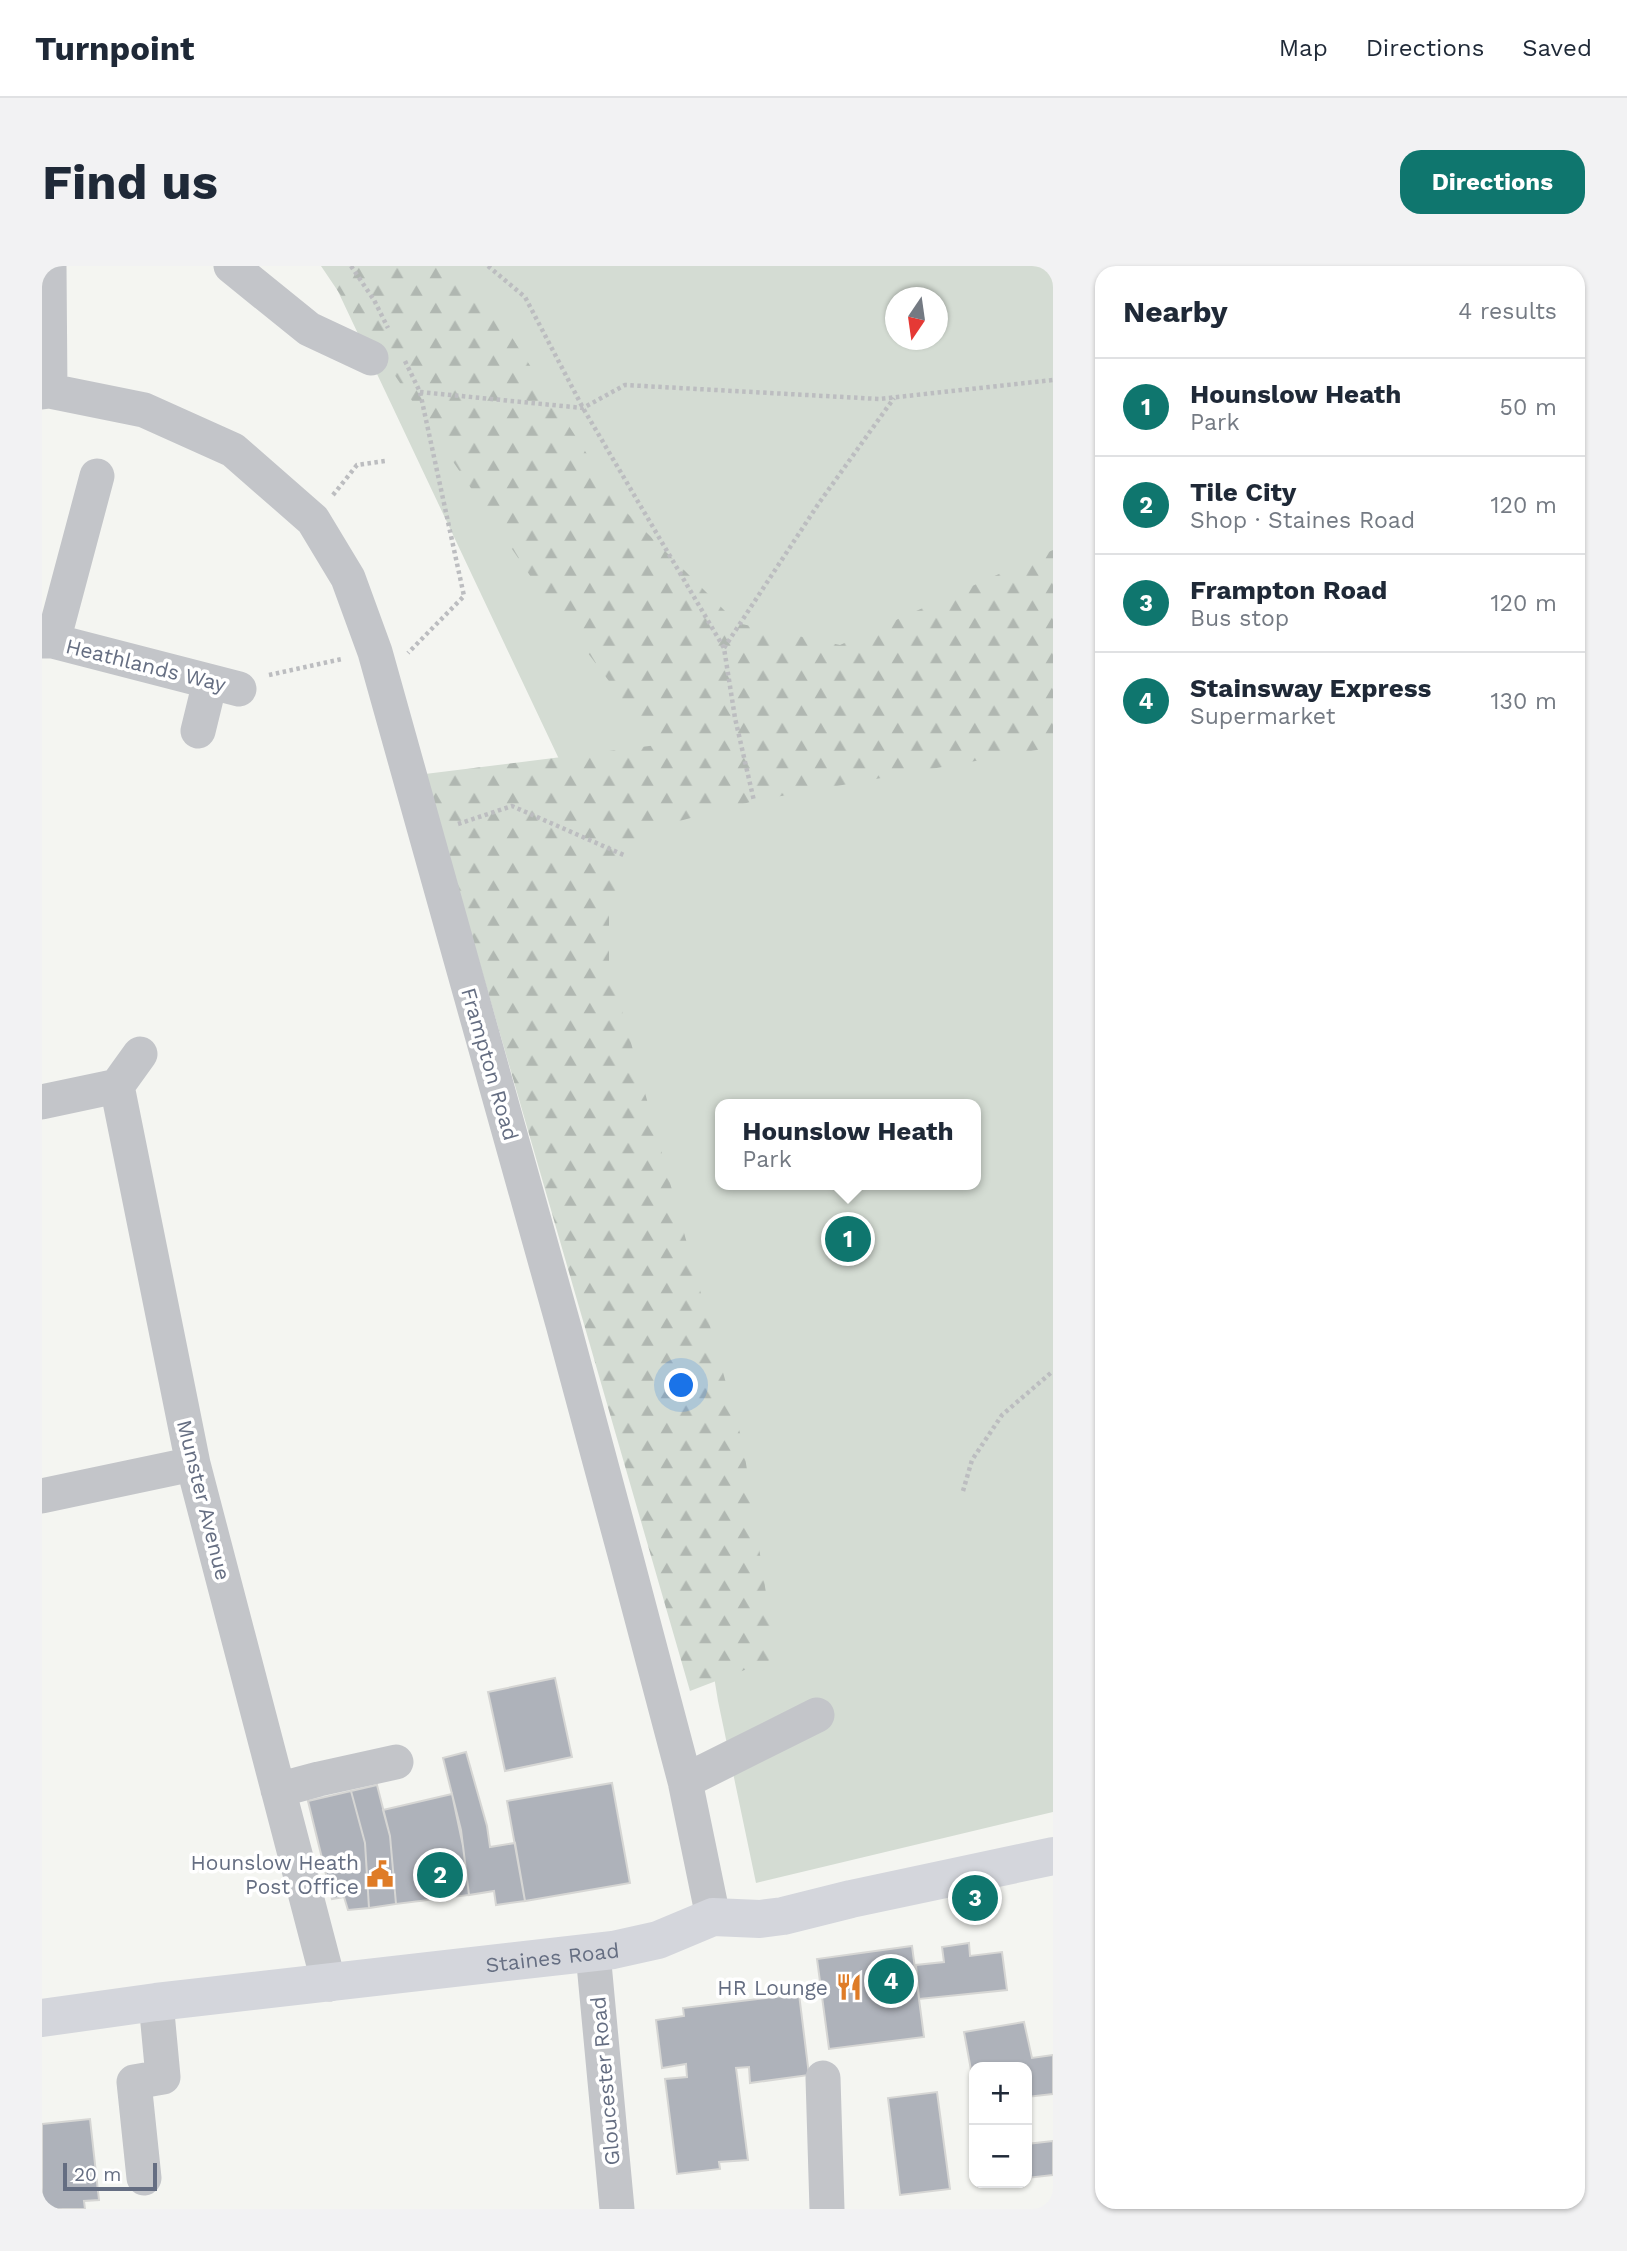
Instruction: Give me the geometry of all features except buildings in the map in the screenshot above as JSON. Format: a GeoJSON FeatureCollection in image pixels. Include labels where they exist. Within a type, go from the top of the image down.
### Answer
{"type":"FeatureCollection","features":[{"type":"Feature","properties":{"kind":"main road","name":"Staines Road"},"geometry":{"type":"LineString","coordinates":[[42,2018],[156,2002],[633,1947],[658,1940],[713,1917],[760,1919],[783,1916],[1053,1856]]}},
{"type":"Feature","properties":{"kind":"street"},"geometry":{"type":"LineString","coordinates":[[46,391],[49,266]]}},
{"type":"Feature","properties":{"kind":"street"},"geometry":{"type":"LineString","coordinates":[[231,266],[309,328],[371,358]]}},
{"type":"Feature","properties":{"kind":"street","name":"Frampton Road"},"geometry":{"type":"LineString","coordinates":[[46,391],[144,410],[233,450],[313,520],[348,578],[379,665],[563,1324],[685,1782],[713,1917]]}},
{"type":"Feature","properties":{"kind":"street","name":"Heathlands Way"},"geometry":{"type":"LineString","coordinates":[[97,476],[47,641],[225,685]]}},
{"type":"Feature","properties":{"kind":"street"},"geometry":{"type":"LineString","coordinates":[[198,731],[225,685]]}},
{"type":"Feature","properties":{"kind":"street"},"geometry":{"type":"LineString","coordinates":[[42,1102],[117,1086],[141,1055]]}},
{"type":"Feature","properties":{"kind":"street","name":"Munster Avenue"},"geometry":{"type":"LineString","coordinates":[[117,1086],[193,1464],[329,1984]]}},
{"type":"Feature","properties":{"kind":"street"},"geometry":{"type":"LineString","coordinates":[[42,1496],[193,1464]]}},
{"type":"Feature","properties":{"kind":"street"},"geometry":{"type":"LineString","coordinates":[[685,1782],[817,1714]]}},
{"type":"Feature","properties":{"kind":"street"},"geometry":{"type":"LineString","coordinates":[[278,1790],[396,1762]]}},
{"type":"Feature","properties":{"kind":"street","name":"Gloucester Road"},"geometry":{"type":"LineString","coordinates":[[593,1953],[617,2209]]}},
{"type":"Feature","properties":{"kind":"street"},"geometry":{"type":"LineString","coordinates":[[144,2178],[134,2082],[163,2077],[156,2002]]}},
{"type":"Feature","properties":{"kind":"street"},"geometry":{"type":"LineString","coordinates":[[823,2078],[827,2209]]}},
{"type":"Feature","properties":{"kind":"path"},"geometry":{"type":"LineString","coordinates":[[488,266],[525,297],[583,408],[724,648],[735,718],[754,801]]}},
{"type":"Feature","properties":{"kind":"path"},"geometry":{"type":"LineString","coordinates":[[225,685],[271,674],[379,665],[464,596],[420,392],[583,408],[625,385],[878,399],[1053,380]]}},
{"type":"Feature","properties":{"kind":"path"},"geometry":{"type":"LineString","coordinates":[[724,648],[819,503],[895,397]]}},
{"type":"Feature","properties":{"kind":"path"},"geometry":{"type":"LineString","coordinates":[[313,520],[357,465],[385,461]]}},
{"type":"Feature","properties":{"kind":"path"},"geometry":{"type":"LineString","coordinates":[[427,834],[512,806],[626,856]]}},
{"type":"Feature","properties":{"kind":"path"},"geometry":{"type":"LineString","coordinates":[[963,1491],[972,1460],[1002,1415],[1053,1371]]}},
{"type":"Feature","properties":{"kind":"green space"},"geometry":{"type":"Polygon","coordinates":[[[321,266],[447,266],[493,308],[621,507],[737,623],[840,645],[1053,550],[1053,747],[754,801],[657,827],[626,856],[609,912],[609,964],[743,1444],[776,1658],[690,1691],[425,774],[657,745],[533,580],[321,266]]]}},
{"type":"Feature","properties":{"kind":"green space"},"geometry":{"type":"Polygon","coordinates":[[[326,266],[1053,266],[1053,1812],[756,1883],[718,1701],[567,776],[326,266]]]}},
{"type":"Feature","properties":{"kind":"place","name":"Hounslow Heath"},"geometry":{"type":"Point","coordinates":[848,1239]}},
{"type":"Feature","properties":{"kind":"place","name":"Hounslow Heath Post Office"},"geometry":{"type":"Point","coordinates":[380,1874]}},
{"type":"Feature","properties":{"kind":"place","name":"Tile City"},"geometry":{"type":"Point","coordinates":[440,1875]}},
{"type":"Feature","properties":{"kind":"place","name":"Frampton Road"},"geometry":{"type":"Point","coordinates":[975,1898]}},
{"type":"Feature","properties":{"kind":"place","name":"Stainsway Express"},"geometry":{"type":"Point","coordinates":[891,1981]}},
{"type":"Feature","properties":{"kind":"place","name":"HR Lounge"},"geometry":{"type":"Point","coordinates":[849,1987]}}]}
